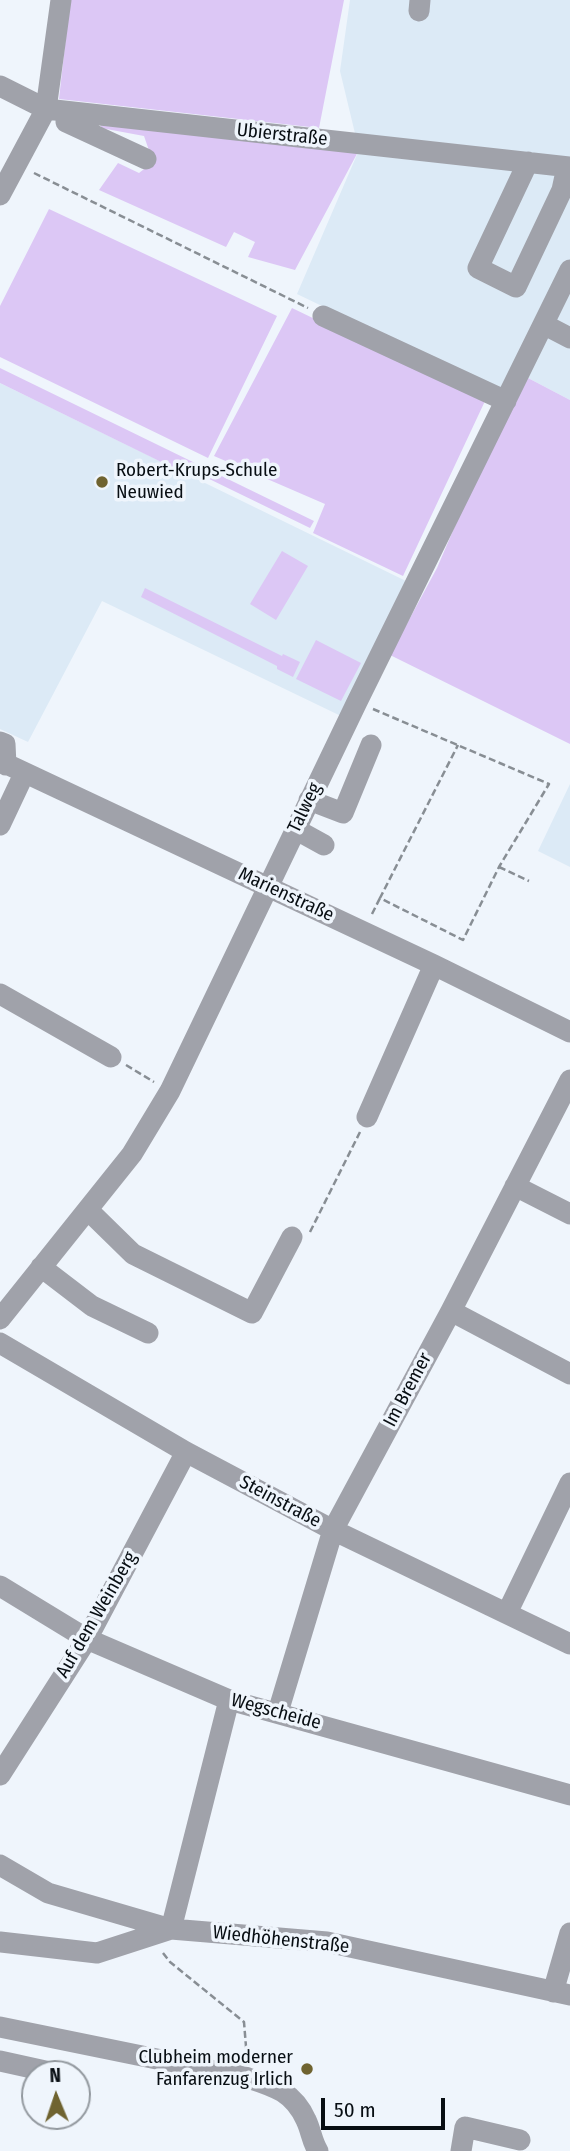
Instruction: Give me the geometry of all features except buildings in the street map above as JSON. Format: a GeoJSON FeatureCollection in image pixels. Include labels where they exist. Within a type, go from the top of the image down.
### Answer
{"type":"FeatureCollection","features":[{"type":"Feature","properties":{"kind":"street"},"geometry":{"type":"LineString","coordinates":[[0,195],[17,164],[57,111],[61,0]]}},
{"type":"Feature","properties":{"kind":"street","name":"Ubierstraße"},"geometry":{"type":"LineString","coordinates":[[0,86],[57,111],[569,167]]}},
{"type":"Feature","properties":{"kind":"street"},"geometry":{"type":"LineString","coordinates":[[57,111],[66,122],[146,159]]}},
{"type":"Feature","properties":{"kind":"street"},"geometry":{"type":"LineString","coordinates":[[528,162],[478,268],[516,287],[562,190],[569,167]]}},
{"type":"Feature","properties":{"kind":"street","name":"Talweg"},"geometry":{"type":"LineString","coordinates":[[0,1319],[132,1154],[170,1091],[309,800],[570,270]]}},
{"type":"Feature","properties":{"kind":"street"},"geometry":{"type":"LineString","coordinates":[[323,316],[506,401]]}},
{"type":"Feature","properties":{"kind":"street"},"geometry":{"type":"LineString","coordinates":[[545,325],[570,338]]}},
{"type":"Feature","properties":{"kind":"street"},"geometry":{"type":"LineString","coordinates":[[0,742],[5,744],[10,767],[0,825]]}},
{"type":"Feature","properties":{"kind":"street"},"geometry":{"type":"LineString","coordinates":[[309,800],[343,813],[370,745]]}},
{"type":"Feature","properties":{"kind":"street","name":"Marienstraße"},"geometry":{"type":"LineString","coordinates":[[10,767],[268,886],[570,1032]]}},
{"type":"Feature","properties":{"kind":"street"},"geometry":{"type":"LineString","coordinates":[[295,829],[324,845]]}},
{"type":"Feature","properties":{"kind":"street"},"geometry":{"type":"LineString","coordinates":[[367,1116],[434,965]]}},
{"type":"Feature","properties":{"kind":"street"},"geometry":{"type":"LineString","coordinates":[[0,994],[111,1057]]}},
{"type":"Feature","properties":{"kind":"street","name":"Im Bremer"},"geometry":{"type":"LineString","coordinates":[[278,1712],[332,1531],[451,1311],[570,1080]]}},
{"type":"Feature","properties":{"kind":"street"},"geometry":{"type":"LineString","coordinates":[[515,1186],[570,1214]]}},
{"type":"Feature","properties":{"kind":"street"},"geometry":{"type":"LineString","coordinates":[[88,1210],[133,1254],[252,1313],[292,1237]]}},
{"type":"Feature","properties":{"kind":"street"},"geometry":{"type":"LineString","coordinates":[[41,1267],[92,1306],[148,1333]]}},
{"type":"Feature","properties":{"kind":"street"},"geometry":{"type":"LineString","coordinates":[[451,1311],[570,1374]]}},
{"type":"Feature","properties":{"kind":"street","name":"Steinstraße"},"geometry":{"type":"LineString","coordinates":[[0,1343],[186,1452],[332,1531],[570,1644]]}},
{"type":"Feature","properties":{"kind":"street","name":"Auf dem Weinberg"},"geometry":{"type":"LineString","coordinates":[[0,1775],[87,1639],[186,1452]]}},
{"type":"Feature","properties":{"kind":"street"},"geometry":{"type":"LineString","coordinates":[[507,1613],[570,1483]]}},
{"type":"Feature","properties":{"kind":"street","name":"Wegscheide"},"geometry":{"type":"LineString","coordinates":[[0,1587],[87,1639],[229,1700],[570,1795]]}},
{"type":"Feature","properties":{"kind":"street"},"geometry":{"type":"LineString","coordinates":[[0,1942],[97,1953],[161,1932],[229,1700]]}},
{"type":"Feature","properties":{"kind":"street","name":"Wiedhöhenstraße"},"geometry":{"type":"LineString","coordinates":[[0,1865],[48,1893],[161,1932],[327,1942],[561,1994]]}},
{"type":"Feature","properties":{"kind":"street"},"geometry":{"type":"LineString","coordinates":[[561,1994],[570,1933]]}},
{"type":"Feature","properties":{"kind":"street"},"geometry":{"type":"LineString","coordinates":[[0,2027],[245,2077],[272,2086],[293,2098],[306,2120],[318,2151]]}},
{"type":"Feature","properties":{"kind":"street"},"geometry":{"type":"LineString","coordinates":[[0,2061],[21,2066]]}},
{"type":"Feature","properties":{"kind":"street"},"geometry":{"type":"LineString","coordinates":[[461,2151],[465,2127],[520,2140]]}},
{"type":"Feature","properties":{"kind":"path"},"geometry":{"type":"LineString","coordinates":[[17,164],[323,316]]}},
{"type":"Feature","properties":{"kind":"path"},"geometry":{"type":"LineString","coordinates":[[357,702],[458,745],[549,784],[499,867],[463,940],[380,898],[458,745]]}},
{"type":"Feature","properties":{"kind":"path"},"geometry":{"type":"LineString","coordinates":[[499,867],[529,881]]}},
{"type":"Feature","properties":{"kind":"path"},"geometry":{"type":"LineString","coordinates":[[111,1057],[170,1091]]}},
{"type":"Feature","properties":{"kind":"path"},"geometry":{"type":"LineString","coordinates":[[292,1237],[311,1232],[367,1116]]}},
{"type":"Feature","properties":{"kind":"path"},"geometry":{"type":"LineString","coordinates":[[161,1932],[170,1962],[244,2022],[248,2049],[245,2077]]}},
{"type":"Feature","properties":{"kind":"shaded area"},"geometry":{"type":"Polygon","coordinates":[[[70,0],[344,0],[319,128],[59,99],[70,0]]]}},
{"type":"Feature","properties":{"kind":"shaded area"},"geometry":{"type":"Polygon","coordinates":[[[350,0],[570,0],[570,400],[528,378],[499,391],[297,294],[359,150],[340,71],[350,0]]]}},
{"type":"Feature","properties":{"kind":"shaded area"},"geometry":{"type":"Polygon","coordinates":[[[100,120],[359,150],[295,270],[248,257],[255,242],[234,232],[226,247],[99,190],[118,163],[139,173],[153,162],[144,136],[101,128],[100,120]]]}},
{"type":"Feature","properties":{"kind":"shaded area"},"geometry":{"type":"Polygon","coordinates":[[[49,209],[277,316],[208,458],[0,357],[0,306],[49,209]]]}},
{"type":"Feature","properties":{"kind":"shaded area"},"geometry":{"type":"Polygon","coordinates":[[[292,308],[485,401],[403,576],[313,533],[325,504],[214,456],[292,308]]]}},
{"type":"Feature","properties":{"kind":"shaded area"},"geometry":{"type":"Polygon","coordinates":[[[0,368],[314,521],[310,528],[199,474],[196,479],[0,383],[0,368]]]}},
{"type":"Feature","properties":{"kind":"shaded area"},"geometry":{"type":"Polygon","coordinates":[[[528,378],[570,400],[570,744],[390,655],[437,568],[476,477],[528,378]]]}},
{"type":"Feature","properties":{"kind":"shaded area","name":"Robert-Krups-Schule Neuwied"},"geometry":{"type":"Polygon","coordinates":[[[0,383],[408,582],[343,717],[102,601],[28,742],[0,729],[0,383]]]}},
{"type":"Feature","properties":{"kind":"shaded area"},"geometry":{"type":"Polygon","coordinates":[[[282,551],[308,566],[276,620],[250,604],[282,551]]]}},
{"type":"Feature","properties":{"kind":"shaded area"},"geometry":{"type":"Polygon","coordinates":[[[145,588],[282,656],[283,654],[300,662],[293,677],[277,669],[277,666],[141,597],[145,588]]]}},
{"type":"Feature","properties":{"kind":"shaded area"},"geometry":{"type":"Polygon","coordinates":[[[316,640],[361,663],[341,701],[296,679],[316,640]]]}},
{"type":"Feature","properties":{"kind":"shaded area"},"geometry":{"type":"Polygon","coordinates":[[[570,784],[570,867],[538,851],[570,784]]]}},
{"type":"Feature","properties":{"kind":"place","name":"Robert-Krups-Schule Neuwied"},"geometry":{"type":"Point","coordinates":[102,482]}},
{"type":"Feature","properties":{"kind":"place","name":"Clubheim moderner Fanfarenzug Irlich"},"geometry":{"type":"Point","coordinates":[307,2069]}}]}
